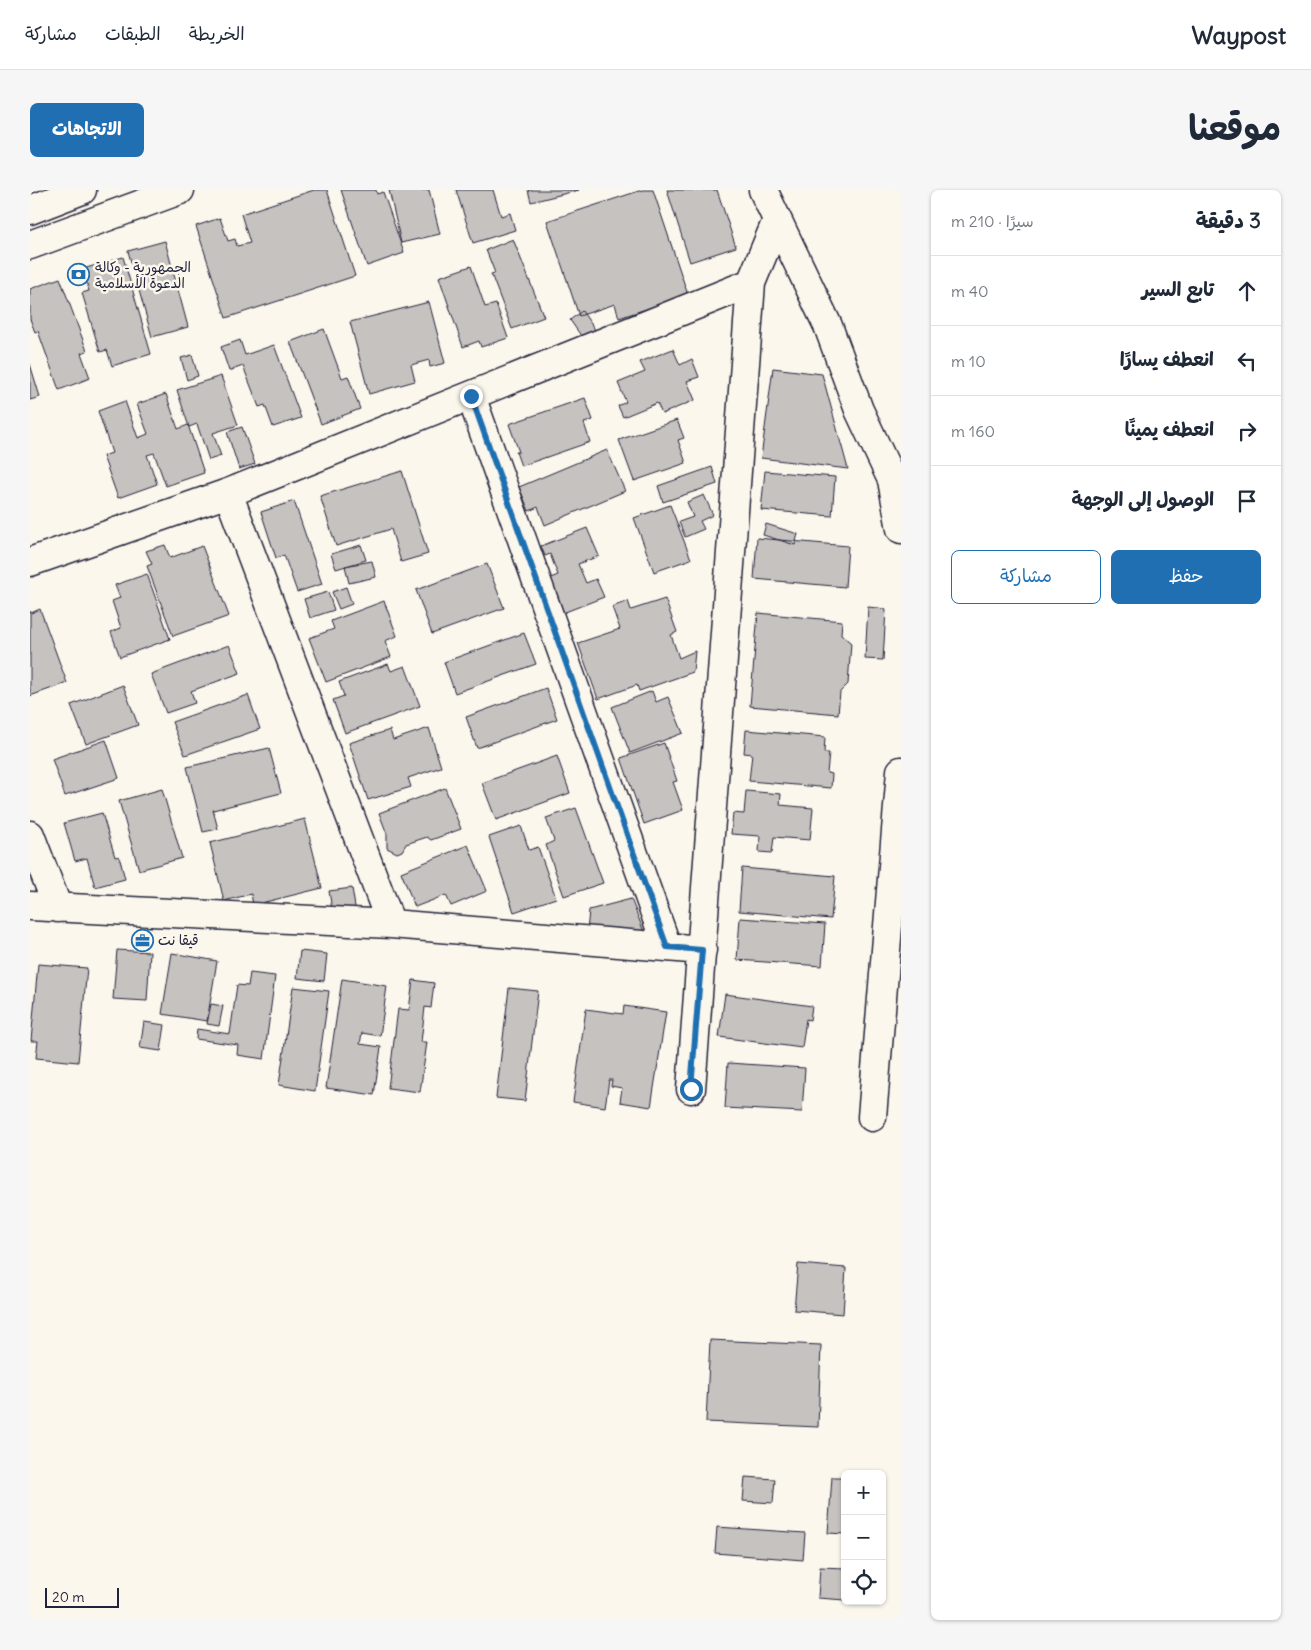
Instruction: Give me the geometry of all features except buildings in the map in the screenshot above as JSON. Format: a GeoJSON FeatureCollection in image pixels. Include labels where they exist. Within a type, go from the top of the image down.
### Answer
{"type":"FeatureCollection","features":[{"type":"Feature","properties":{"kind":"street"},"geometry":{"type":"LineString","coordinates":[[30,210],[82,190]]}},
{"type":"Feature","properties":{"kind":"street"},"geometry":{"type":"LineString","coordinates":[[30,245],[180,190]]}},
{"type":"Feature","properties":{"kind":"street"},"geometry":{"type":"LineString","coordinates":[[763,190],[828,326],[859,410],[892,480],[901,526]]}},
{"type":"Feature","properties":{"kind":"street"},"geometry":{"type":"LineString","coordinates":[[691,1089],[751,284],[776,220]]}},
{"type":"Feature","properties":{"kind":"street"},"geometry":{"type":"LineString","coordinates":[[30,562],[228,494],[751,284]]}},
{"type":"Feature","properties":{"kind":"street"},"geometry":{"type":"LineString","coordinates":[[471,396],[667,947]]}},
{"type":"Feature","properties":{"kind":"street"},"geometry":{"type":"LineString","coordinates":[[228,494],[391,924]]}},
{"type":"Feature","properties":{"kind":"street"},"geometry":{"type":"LineString","coordinates":[[872,1117],[901,771]]}},
{"type":"Feature","properties":{"kind":"street"},"geometry":{"type":"LineString","coordinates":[[30,835],[58,908]]}},
{"type":"Feature","properties":{"kind":"street"},"geometry":{"type":"LineString","coordinates":[[30,906],[391,924],[702,950]]}},
{"type":"Feature","properties":{"kind":"place","name":"الجمهورية - وكالة الدعوة الأسلامية"},"geometry":{"type":"Point","coordinates":[79,275]}},
{"type":"Feature","properties":{"kind":"place","name":"قيقا نت"},"geometry":{"type":"Point","coordinates":[142,940]}},
{"type":"Feature","properties":{"kind":"route"},"geometry":{"type":"LineString","coordinates":[[471,396],[667,947],[702,950],[691,1089]]}}]}
